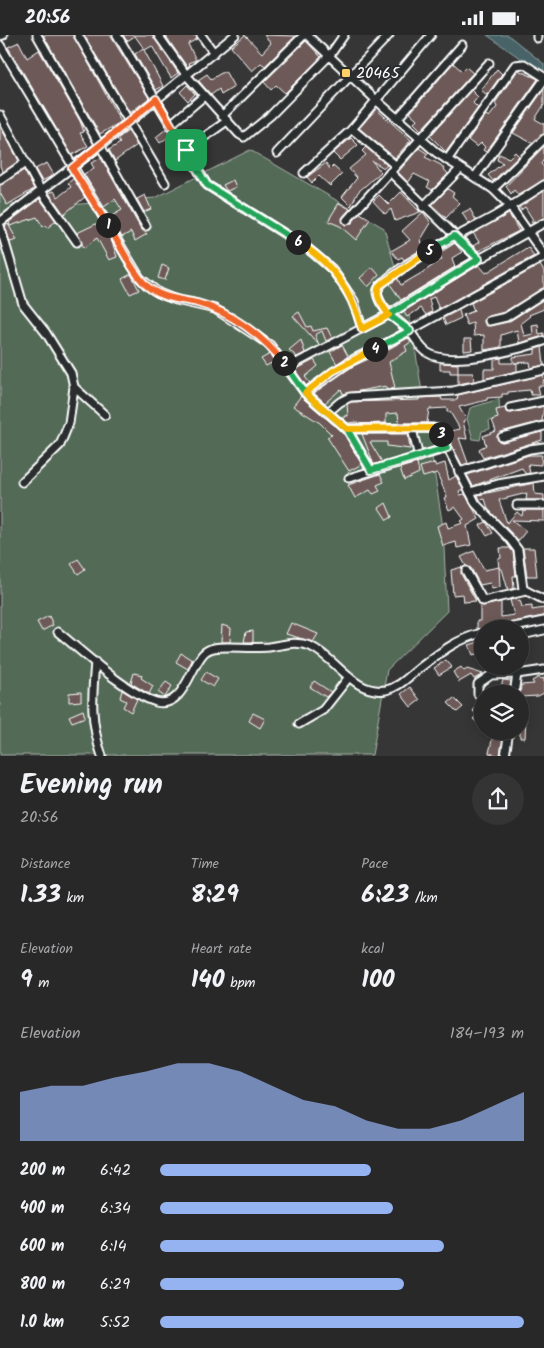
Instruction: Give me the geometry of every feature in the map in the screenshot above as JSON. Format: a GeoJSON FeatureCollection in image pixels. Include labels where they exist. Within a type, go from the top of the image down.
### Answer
{"type":"FeatureCollection","features":[{"type":"Feature","properties":{"kind":"street"},"geometry":{"type":"LineString","coordinates":[[37,35],[146,226]]}},
{"type":"Feature","properties":{"kind":"street"},"geometry":{"type":"LineString","coordinates":[[78,35],[165,183]]}},
{"type":"Feature","properties":{"kind":"street"},"geometry":{"type":"LineString","coordinates":[[117,35],[207,185],[306,248],[332,269],[354,301],[362,329]]}},
{"type":"Feature","properties":{"kind":"street"},"geometry":{"type":"LineString","coordinates":[[158,35],[186,76],[244,137],[271,115],[330,55],[344,35]]}},
{"type":"Feature","properties":{"kind":"street"},"geometry":{"type":"LineString","coordinates":[[201,35],[214,53]]}},
{"type":"Feature","properties":{"kind":"street"},"geometry":{"type":"LineString","coordinates":[[0,222],[100,146],[235,35]]}},
{"type":"Feature","properties":{"kind":"street"},"geometry":{"type":"LineString","coordinates":[[186,150],[224,118],[306,35],[420,138],[447,160],[493,189],[510,206],[544,256],[410,331],[354,359],[305,393]]}},
{"type":"Feature","properties":{"kind":"street"},"geometry":{"type":"LineString","coordinates":[[277,153],[389,35]]}},
{"type":"Feature","properties":{"kind":"street"},"geometry":{"type":"LineString","coordinates":[[304,173],[352,129],[431,35]]}},
{"type":"Feature","properties":{"kind":"street"},"geometry":{"type":"LineString","coordinates":[[0,45],[72,168],[148,286],[176,300],[215,309],[230,317],[270,345],[305,393],[347,429],[371,470]]}},
{"type":"Feature","properties":{"kind":"street"},"geometry":{"type":"LineString","coordinates":[[397,119],[462,45]]}},
{"type":"Feature","properties":{"kind":"street"},"geometry":{"type":"LineString","coordinates":[[347,220],[489,63]]}},
{"type":"Feature","properties":{"kind":"street"},"geometry":{"type":"LineString","coordinates":[[447,160],[510,75],[515,65],[520,63],[544,79],[475,177]]}},
{"type":"Feature","properties":{"kind":"street"},"geometry":{"type":"LineString","coordinates":[[170,125],[204,96]]}},
{"type":"Feature","properties":{"kind":"street"},"geometry":{"type":"LineString","coordinates":[[0,115],[40,191],[77,242]]}},
{"type":"Feature","properties":{"kind":"street"},"geometry":{"type":"LineString","coordinates":[[0,133],[8,128]]}},
{"type":"Feature","properties":{"kind":"street"},"geometry":{"type":"LineString","coordinates":[[352,129],[395,165]]}},
{"type":"Feature","properties":{"kind":"street"},"geometry":{"type":"LineString","coordinates":[[493,189],[544,139]]}},
{"type":"Feature","properties":{"kind":"street"},"geometry":{"type":"LineString","coordinates":[[0,180],[26,163]]}},
{"type":"Feature","properties":{"kind":"street"},"geometry":{"type":"LineString","coordinates":[[423,207],[460,169]]}},
{"type":"Feature","properties":{"kind":"street"},"geometry":{"type":"LineString","coordinates":[[390,172],[423,207],[479,259]]}},
{"type":"Feature","properties":{"kind":"street"},"geometry":{"type":"LineString","coordinates":[[544,185],[510,206],[454,236],[404,267],[377,288],[378,296],[389,315],[410,331],[420,346],[428,353],[437,357],[477,357],[522,348],[544,341]]}},
{"type":"Feature","properties":{"kind":"street"},"geometry":{"type":"LineString","coordinates":[[287,368],[389,315],[479,259],[544,223]]}},
{"type":"Feature","properties":{"kind":"street"},"geometry":{"type":"LineString","coordinates":[[0,227],[23,304],[46,333],[71,373],[74,387],[69,423],[60,445],[22,482]]}},
{"type":"Feature","properties":{"kind":"street"},"geometry":{"type":"LineString","coordinates":[[489,321],[506,317],[544,293]]}},
{"type":"Feature","properties":{"kind":"street"},"geometry":{"type":"LineString","coordinates":[[327,413],[340,402],[350,397],[453,391],[544,370]]}},
{"type":"Feature","properties":{"kind":"street"},"geometry":{"type":"LineString","coordinates":[[74,387],[105,415]]}},
{"type":"Feature","properties":{"kind":"street"},"geometry":{"type":"LineString","coordinates":[[510,408],[544,401]]}},
{"type":"Feature","properties":{"kind":"street"},"geometry":{"type":"LineString","coordinates":[[502,437],[544,426]]}},
{"type":"Feature","properties":{"kind":"street"},"geometry":{"type":"LineString","coordinates":[[347,429],[438,429],[476,504],[518,550],[522,586],[526,591],[544,600]]}},
{"type":"Feature","properties":{"kind":"street"},"geometry":{"type":"LineString","coordinates":[[412,429],[419,457]]}},
{"type":"Feature","properties":{"kind":"street"},"geometry":{"type":"LineString","coordinates":[[459,472],[530,449],[544,447]]}},
{"type":"Feature","properties":{"kind":"street"},"geometry":{"type":"LineString","coordinates":[[349,478],[447,448]]}},
{"type":"Feature","properties":{"kind":"street"},"geometry":{"type":"LineString","coordinates":[[470,492],[498,483],[544,476]]}},
{"type":"Feature","properties":{"kind":"street"},"geometry":{"type":"LineString","coordinates":[[517,505],[544,505]]}},
{"type":"Feature","properties":{"kind":"street"},"geometry":{"type":"LineString","coordinates":[[466,571],[483,601],[526,591]]}},
{"type":"Feature","properties":{"kind":"street"},"geometry":{"type":"LineString","coordinates":[[529,624],[544,621]]}},
{"type":"Feature","properties":{"kind":"street"},"geometry":{"type":"LineString","coordinates":[[529,633],[544,630]]}},
{"type":"Feature","properties":{"kind":"street"},"geometry":{"type":"LineString","coordinates":[[58,632],[135,691],[158,702],[169,700],[181,693],[203,654],[215,647],[270,647],[286,642],[298,642],[325,654],[360,686],[385,690],[402,683],[452,644],[474,636]]}},
{"type":"Feature","properties":{"kind":"street"},"geometry":{"type":"LineString","coordinates":[[96,662],[92,693],[92,726],[102,755]]}},
{"type":"Feature","properties":{"kind":"street"},"geometry":{"type":"LineString","coordinates":[[529,672],[544,670]]}},
{"type":"Feature","properties":{"kind":"street"},"geometry":{"type":"LineString","coordinates":[[478,685],[491,675]]}},
{"type":"Feature","properties":{"kind":"street"},"geometry":{"type":"LineString","coordinates":[[299,723],[323,710],[349,677]]}},
{"type":"Feature","properties":{"kind":"street"},"geometry":{"type":"LineString","coordinates":[[505,755],[508,740]]}},
{"type":"Feature","properties":{"kind":"green space"},"geometry":{"type":"Polygon","coordinates":[[[250,150],[384,228],[411,323],[428,430],[434,430],[439,448],[431,450],[443,528],[447,611],[387,670],[372,755],[0,755],[0,193],[19,209],[155,198],[250,150]]]}},
{"type":"Feature","properties":{"kind":"green space"},"geometry":{"type":"Polygon","coordinates":[[[499,399],[500,418],[489,421],[490,429],[482,431],[480,440],[473,439],[467,419],[470,408],[499,399]]]}},
{"type":"Feature","properties":{"kind":"water"},"geometry":{"type":"Polygon","coordinates":[[[487,35],[508,35],[544,64],[544,75],[487,35]]]}},
{"type":"Feature","properties":{"kind":"building"},"geometry":{"type":"Polygon","coordinates":[[[43,35],[73,35],[121,122],[100,134],[43,35]]]}},
{"type":"Feature","properties":{"kind":"building"},"geometry":{"type":"Polygon","coordinates":[[[84,35],[110,35],[149,98],[130,113],[84,35]]]}},
{"type":"Feature","properties":{"kind":"building"},"geometry":{"type":"Polygon","coordinates":[[[123,35],[153,35],[178,73],[171,78],[152,46],[145,50],[135,36],[127,41],[123,35]]]}},
{"type":"Feature","properties":{"kind":"building"},"geometry":{"type":"Polygon","coordinates":[[[165,35],[196,35],[197,39],[188,44],[196,60],[188,63],[190,65],[187,67],[165,35]]]}},
{"type":"Feature","properties":{"kind":"building"},"geometry":{"type":"Polygon","coordinates":[[[245,35],[262,53],[271,43],[264,35],[296,36],[265,66],[261,63],[252,71],[231,47],[245,35]]]}},
{"type":"Feature","properties":{"kind":"building"},"geometry":{"type":"Polygon","coordinates":[[[306,41],[321,57],[285,93],[276,85],[271,90],[264,82],[306,41]]]}},
{"type":"Feature","properties":{"kind":"building"},"geometry":{"type":"Polygon","coordinates":[[[19,42],[27,58],[39,50],[80,121],[84,132],[80,133],[88,146],[72,155],[8,47],[19,42]]]}},
{"type":"Feature","properties":{"kind":"building"},"geometry":{"type":"Polygon","coordinates":[[[143,48],[163,86],[156,90],[135,54],[143,48]]]}},
{"type":"Feature","properties":{"kind":"building"},"geometry":{"type":"Polygon","coordinates":[[[453,63],[462,71],[466,67],[473,73],[421,130],[414,123],[417,119],[410,113],[453,63]]]}},
{"type":"Feature","properties":{"kind":"building"},"geometry":{"type":"Polygon","coordinates":[[[497,69],[502,74],[487,95],[481,90],[497,69]]]}},
{"type":"Feature","properties":{"kind":"building"},"geometry":{"type":"Polygon","coordinates":[[[518,70],[538,79],[486,152],[483,150],[485,147],[481,143],[477,147],[468,140],[486,115],[489,117],[497,107],[495,103],[518,70]]]}},
{"type":"Feature","properties":{"kind":"building"},"geometry":{"type":"Polygon","coordinates":[[[225,71],[234,87],[221,95],[219,89],[211,95],[198,80],[207,74],[211,79],[225,71]]]}},
{"type":"Feature","properties":{"kind":"building"},"geometry":{"type":"Polygon","coordinates":[[[187,85],[195,94],[188,101],[180,92],[187,85]]]}},
{"type":"Feature","properties":{"kind":"building"},"geometry":{"type":"Polygon","coordinates":[[[544,89],[544,105],[535,119],[544,124],[544,134],[532,143],[513,133],[544,89]]]}},
{"type":"Feature","properties":{"kind":"building"},"geometry":{"type":"Polygon","coordinates":[[[471,90],[478,97],[473,103],[478,108],[446,152],[430,136],[471,90]]]}},
{"type":"Feature","properties":{"kind":"building"},"geometry":{"type":"Polygon","coordinates":[[[376,109],[411,140],[395,158],[359,128],[376,109]]]}},
{"type":"Feature","properties":{"kind":"building"},"geometry":{"type":"Polygon","coordinates":[[[0,126],[19,161],[3,172],[0,166],[0,126]]]}},
{"type":"Feature","properties":{"kind":"building"},"geometry":{"type":"Polygon","coordinates":[[[166,129],[171,135],[160,143],[156,137],[166,129]]]}},
{"type":"Feature","properties":{"kind":"building"},"geometry":{"type":"Polygon","coordinates":[[[128,131],[137,145],[115,161],[109,150],[120,143],[117,139],[128,131]]]}},
{"type":"Feature","properties":{"kind":"building"},"geometry":{"type":"Polygon","coordinates":[[[351,138],[358,145],[340,160],[333,153],[351,138]]]}},
{"type":"Feature","properties":{"kind":"building"},"geometry":{"type":"Polygon","coordinates":[[[544,146],[544,159],[541,164],[544,167],[544,180],[518,195],[514,190],[511,194],[506,186],[544,146]]]}},
{"type":"Feature","properties":{"kind":"building"},"geometry":{"type":"Polygon","coordinates":[[[366,147],[387,165],[384,168],[372,161],[381,172],[358,192],[351,206],[342,197],[357,178],[349,169],[366,155],[362,151],[366,147]]]}},
{"type":"Feature","properties":{"kind":"building"},"geometry":{"type":"Polygon","coordinates":[[[419,148],[428,154],[425,157],[441,165],[448,174],[432,190],[427,187],[430,182],[414,174],[408,183],[398,172],[419,148]]]}},
{"type":"Feature","properties":{"kind":"building"},"geometry":{"type":"Polygon","coordinates":[[[515,152],[519,156],[493,181],[488,175],[503,163],[497,160],[499,154],[509,158],[515,152]]]}},
{"type":"Feature","properties":{"kind":"building"},"geometry":{"type":"Polygon","coordinates":[[[101,158],[141,229],[147,234],[135,241],[131,232],[122,237],[110,217],[122,210],[115,199],[104,207],[84,174],[94,168],[91,163],[101,158]]]}},
{"type":"Feature","properties":{"kind":"building"},"geometry":{"type":"Polygon","coordinates":[[[47,163],[54,175],[42,181],[35,169],[47,163]]]}},
{"type":"Feature","properties":{"kind":"building"},"geometry":{"type":"Polygon","coordinates":[[[326,163],[330,169],[333,166],[342,174],[330,186],[319,176],[312,183],[307,177],[326,163]]]}},
{"type":"Feature","properties":{"kind":"building"},"geometry":{"type":"Polygon","coordinates":[[[24,170],[34,189],[7,205],[0,193],[0,185],[24,170]]]}},
{"type":"Feature","properties":{"kind":"building"},"geometry":{"type":"Polygon","coordinates":[[[74,178],[85,197],[64,214],[49,193],[54,191],[58,197],[71,187],[68,183],[74,178]]]}},
{"type":"Feature","properties":{"kind":"building"},"geometry":{"type":"Polygon","coordinates":[[[233,180],[236,187],[227,191],[223,185],[233,180]]]}},
{"type":"Feature","properties":{"kind":"building"},"geometry":{"type":"Polygon","coordinates":[[[448,189],[454,193],[452,196],[460,203],[446,218],[432,205],[448,189]]]}},
{"type":"Feature","properties":{"kind":"building"},"geometry":{"type":"Polygon","coordinates":[[[544,191],[544,218],[532,223],[531,221],[533,220],[525,207],[521,210],[519,207],[544,191]]]}},
{"type":"Feature","properties":{"kind":"building"},"geometry":{"type":"Polygon","coordinates":[[[401,192],[420,212],[395,221],[391,209],[385,214],[373,201],[379,195],[390,206],[389,204],[401,192]]]}},
{"type":"Feature","properties":{"kind":"building"},"geometry":{"type":"Polygon","coordinates":[[[145,195],[151,209],[144,212],[137,199],[145,195]]]}},
{"type":"Feature","properties":{"kind":"building"},"geometry":{"type":"Polygon","coordinates":[[[40,199],[56,221],[47,228],[45,225],[43,227],[37,217],[10,226],[9,222],[40,199]]]}},
{"type":"Feature","properties":{"kind":"building"},"geometry":{"type":"Polygon","coordinates":[[[339,203],[350,209],[342,218],[345,225],[351,224],[360,213],[370,219],[356,240],[340,226],[328,221],[339,203]]]}},
{"type":"Feature","properties":{"kind":"building"},"geometry":{"type":"Polygon","coordinates":[[[470,209],[476,220],[469,224],[462,213],[470,209]]]}},
{"type":"Feature","properties":{"kind":"building"},"geometry":{"type":"Polygon","coordinates":[[[423,212],[431,223],[420,241],[426,247],[404,260],[402,257],[398,259],[391,251],[410,240],[402,231],[423,212]]]}},
{"type":"Feature","properties":{"kind":"building"},"geometry":{"type":"Polygon","coordinates":[[[509,214],[519,231],[478,251],[473,246],[479,242],[473,233],[509,214]]]}},
{"type":"Feature","properties":{"kind":"building"},"geometry":{"type":"Polygon","coordinates":[[[100,222],[112,242],[117,257],[109,260],[97,238],[84,248],[77,233],[100,222]]]}},
{"type":"Feature","properties":{"kind":"building"},"geometry":{"type":"Polygon","coordinates":[[[8,224],[17,240],[10,242],[5,226],[8,224]]]}},
{"type":"Feature","properties":{"kind":"building"},"geometry":{"type":"Polygon","coordinates":[[[455,243],[462,252],[452,258],[455,267],[401,300],[390,284],[397,278],[401,285],[425,271],[442,259],[438,254],[455,243]]]}},
{"type":"Feature","properties":{"kind":"building"},"geometry":{"type":"Polygon","coordinates":[[[528,247],[534,256],[439,309],[434,297],[429,299],[432,312],[426,315],[421,308],[407,317],[403,311],[479,265],[486,273],[528,247]]]}},
{"type":"Feature","properties":{"kind":"building"},"geometry":{"type":"Polygon","coordinates":[[[162,265],[169,268],[165,280],[158,278],[162,265]]]}},
{"type":"Feature","properties":{"kind":"building"},"geometry":{"type":"Polygon","coordinates":[[[540,265],[544,271],[544,288],[504,312],[486,317],[484,322],[490,326],[508,322],[544,299],[544,309],[529,315],[521,323],[524,336],[533,334],[532,325],[538,324],[539,334],[544,333],[544,336],[519,343],[517,330],[501,335],[501,347],[484,350],[484,335],[474,336],[473,323],[467,325],[463,315],[474,311],[471,303],[540,265]]]}},
{"type":"Feature","properties":{"kind":"building"},"geometry":{"type":"Polygon","coordinates":[[[372,267],[379,275],[367,286],[360,278],[372,267]]]}},
{"type":"Feature","properties":{"kind":"building"},"geometry":{"type":"Polygon","coordinates":[[[131,274],[139,290],[130,294],[122,279],[131,274]]]}},
{"type":"Feature","properties":{"kind":"building"},"geometry":{"type":"Polygon","coordinates":[[[459,310],[461,318],[446,325],[443,318],[459,310]]]}},
{"type":"Feature","properties":{"kind":"building"},"geometry":{"type":"Polygon","coordinates":[[[299,312],[307,327],[311,326],[313,331],[327,328],[332,338],[326,341],[322,331],[315,335],[319,345],[293,316],[299,312]]]}},
{"type":"Feature","properties":{"kind":"building"},"geometry":{"type":"Polygon","coordinates":[[[408,338],[411,342],[405,346],[407,351],[389,362],[395,388],[387,390],[386,386],[343,394],[341,389],[325,403],[314,393],[353,366],[380,354],[408,338]]]}},
{"type":"Feature","properties":{"kind":"building"},"geometry":{"type":"Polygon","coordinates":[[[464,339],[471,339],[472,350],[464,351],[464,339]]]}},
{"type":"Feature","properties":{"kind":"building"},"geometry":{"type":"Polygon","coordinates":[[[301,340],[305,353],[297,357],[289,350],[301,340]]]}},
{"type":"Feature","properties":{"kind":"building"},"geometry":{"type":"Polygon","coordinates":[[[342,345],[348,356],[337,364],[330,352],[342,345]]]}},
{"type":"Feature","properties":{"kind":"building"},"geometry":{"type":"Polygon","coordinates":[[[542,347],[544,365],[531,368],[530,362],[514,363],[517,363],[517,371],[484,379],[484,369],[494,369],[494,359],[501,358],[501,363],[513,363],[513,357],[535,354],[535,349],[542,347]]]}},
{"type":"Feature","properties":{"kind":"building"},"geometry":{"type":"Polygon","coordinates":[[[270,354],[275,361],[266,366],[261,359],[270,354]]]}},
{"type":"Feature","properties":{"kind":"building"},"geometry":{"type":"Polygon","coordinates":[[[314,360],[318,366],[305,377],[310,383],[306,386],[295,370],[314,360]]]}},
{"type":"Feature","properties":{"kind":"building"},"geometry":{"type":"Polygon","coordinates":[[[440,363],[458,364],[458,373],[450,373],[450,370],[440,370],[440,363]]]}},
{"type":"Feature","properties":{"kind":"building"},"geometry":{"type":"Polygon","coordinates":[[[458,373],[473,373],[474,381],[458,384],[458,373]]]}},
{"type":"Feature","properties":{"kind":"building"},"geometry":{"type":"Polygon","coordinates":[[[544,375],[543,386],[538,386],[540,395],[531,395],[530,390],[508,392],[508,394],[502,394],[502,397],[487,398],[487,400],[459,407],[466,419],[463,421],[467,439],[459,438],[468,463],[462,465],[445,432],[460,429],[450,412],[447,412],[447,408],[429,409],[427,423],[399,423],[398,413],[386,414],[386,423],[358,424],[357,422],[348,423],[344,419],[344,416],[348,416],[347,404],[351,402],[419,400],[419,398],[441,397],[442,400],[457,400],[458,395],[544,375]]]}},
{"type":"Feature","properties":{"kind":"building"},"geometry":{"type":"Polygon","coordinates":[[[301,396],[344,434],[362,464],[349,471],[327,437],[332,435],[320,423],[293,406],[301,396]]]}},
{"type":"Feature","properties":{"kind":"building"},"geometry":{"type":"Polygon","coordinates":[[[544,406],[542,421],[501,432],[497,436],[498,440],[503,442],[542,432],[542,440],[483,458],[479,449],[486,445],[483,436],[496,431],[492,420],[498,418],[496,410],[505,408],[506,412],[511,413],[544,406]]]}},
{"type":"Feature","properties":{"kind":"building"},"geometry":{"type":"Polygon","coordinates":[[[362,434],[408,434],[410,449],[387,446],[387,442],[370,442],[382,462],[374,465],[362,434]]]}},
{"type":"Feature","properties":{"kind":"building"},"geometry":{"type":"Polygon","coordinates":[[[529,455],[542,455],[541,465],[528,464],[530,473],[525,474],[522,468],[473,486],[467,475],[529,455]]]}},
{"type":"Feature","properties":{"kind":"building"},"geometry":{"type":"Polygon","coordinates":[[[417,463],[419,473],[404,480],[400,468],[417,463]]]}},
{"type":"Feature","properties":{"kind":"building"},"geometry":{"type":"Polygon","coordinates":[[[435,463],[435,466],[445,463],[449,480],[456,476],[463,489],[459,491],[460,495],[465,494],[479,519],[467,526],[471,545],[457,548],[456,542],[443,546],[437,526],[446,522],[448,528],[463,523],[461,521],[464,519],[455,507],[449,510],[444,498],[447,497],[437,473],[423,477],[420,467],[435,463]]]}},
{"type":"Feature","properties":{"kind":"building"},"geometry":{"type":"Polygon","coordinates":[[[380,474],[384,482],[377,485],[380,491],[373,494],[370,490],[355,498],[348,485],[380,474]]]}},
{"type":"Feature","properties":{"kind":"building"},"geometry":{"type":"Polygon","coordinates":[[[534,483],[535,494],[544,495],[544,500],[526,500],[527,493],[499,500],[507,523],[517,512],[522,516],[523,510],[544,510],[544,521],[512,520],[526,531],[518,541],[488,509],[485,499],[480,500],[478,495],[534,483]]]}},
{"type":"Feature","properties":{"kind":"building"},"geometry":{"type":"Polygon","coordinates":[[[386,503],[392,517],[387,520],[379,508],[386,503]]]}},
{"type":"Feature","properties":{"kind":"building"},"geometry":{"type":"Polygon","coordinates":[[[486,522],[493,533],[487,536],[480,525],[486,522]]]}},
{"type":"Feature","properties":{"kind":"building"},"geometry":{"type":"Polygon","coordinates":[[[500,548],[510,548],[513,552],[516,576],[513,576],[514,588],[508,590],[502,569],[499,569],[500,548]]]}},
{"type":"Feature","properties":{"kind":"building"},"geometry":{"type":"Polygon","coordinates":[[[523,548],[534,548],[537,576],[527,576],[523,548]]]}},
{"type":"Feature","properties":{"kind":"building"},"geometry":{"type":"Polygon","coordinates":[[[474,551],[484,570],[499,567],[500,587],[492,589],[490,583],[480,585],[471,568],[466,566],[461,557],[474,551]]]}},
{"type":"Feature","properties":{"kind":"building"},"geometry":{"type":"Polygon","coordinates":[[[78,559],[85,569],[78,574],[71,564],[78,559]]]}},
{"type":"Feature","properties":{"kind":"building"},"geometry":{"type":"Polygon","coordinates":[[[462,567],[461,574],[476,601],[464,602],[463,594],[453,595],[451,570],[462,567]]]}},
{"type":"Feature","properties":{"kind":"building"},"geometry":{"type":"Polygon","coordinates":[[[510,600],[520,600],[522,607],[532,606],[532,610],[544,608],[544,616],[524,620],[480,620],[480,605],[484,606],[501,602],[501,617],[514,615],[510,600]]]}},
{"type":"Feature","properties":{"kind":"building"},"geometry":{"type":"Polygon","coordinates":[[[49,616],[53,625],[42,631],[37,622],[49,616]]]}},
{"type":"Feature","properties":{"kind":"building"},"geometry":{"type":"Polygon","coordinates":[[[291,623],[318,634],[313,642],[286,634],[291,623]]]}},
{"type":"Feature","properties":{"kind":"building"},"geometry":{"type":"Polygon","coordinates":[[[222,625],[231,628],[230,642],[221,642],[222,625]]]}},
{"type":"Feature","properties":{"kind":"building"},"geometry":{"type":"Polygon","coordinates":[[[253,631],[253,642],[244,642],[246,632],[253,631]]]}},
{"type":"Feature","properties":{"kind":"building"},"geometry":{"type":"Polygon","coordinates":[[[474,643],[474,655],[473,655],[469,645],[474,643]]]}},
{"type":"Feature","properties":{"kind":"building"},"geometry":{"type":"Polygon","coordinates":[[[181,653],[192,660],[188,669],[176,662],[181,653]]]}},
{"type":"Feature","properties":{"kind":"building"},"geometry":{"type":"Polygon","coordinates":[[[446,660],[452,667],[439,675],[434,668],[446,660]]]}},
{"type":"Feature","properties":{"kind":"building"},"geometry":{"type":"Polygon","coordinates":[[[461,667],[464,671],[467,669],[474,671],[474,675],[481,675],[474,679],[471,675],[459,682],[453,672],[461,667]]]}},
{"type":"Feature","properties":{"kind":"building"},"geometry":{"type":"Polygon","coordinates":[[[206,672],[218,679],[213,687],[201,680],[206,672]]]}},
{"type":"Feature","properties":{"kind":"building"},"geometry":{"type":"Polygon","coordinates":[[[134,673],[142,675],[141,678],[153,686],[149,694],[131,683],[134,673]]]}},
{"type":"Feature","properties":{"kind":"building"},"geometry":{"type":"Polygon","coordinates":[[[539,677],[540,679],[544,678],[544,693],[538,696],[529,696],[529,685],[521,685],[534,684],[532,681],[539,677]]]}},
{"type":"Feature","properties":{"kind":"building"},"geometry":{"type":"Polygon","coordinates":[[[503,680],[511,681],[510,685],[502,685],[503,680]]]}},
{"type":"Feature","properties":{"kind":"building"},"geometry":{"type":"Polygon","coordinates":[[[314,681],[331,692],[326,697],[310,687],[314,681]]]}},
{"type":"Feature","properties":{"kind":"building"},"geometry":{"type":"Polygon","coordinates":[[[166,682],[172,686],[165,697],[158,692],[166,682]]]}},
{"type":"Feature","properties":{"kind":"building"},"geometry":{"type":"Polygon","coordinates":[[[410,687],[420,700],[411,707],[401,694],[410,687]]]}},
{"type":"Feature","properties":{"kind":"building"},"geometry":{"type":"Polygon","coordinates":[[[122,690],[137,699],[131,712],[123,707],[126,701],[120,698],[122,690]]]}},
{"type":"Feature","properties":{"kind":"building"},"geometry":{"type":"Polygon","coordinates":[[[81,692],[81,701],[69,702],[69,693],[81,692]]]}},
{"type":"Feature","properties":{"kind":"building"},"geometry":{"type":"Polygon","coordinates":[[[454,698],[463,707],[457,712],[448,703],[454,698]]]}},
{"type":"Feature","properties":{"kind":"building"},"geometry":{"type":"Polygon","coordinates":[[[83,710],[85,717],[72,722],[69,716],[83,710]]]}},
{"type":"Feature","properties":{"kind":"building"},"geometry":{"type":"Polygon","coordinates":[[[253,713],[265,719],[260,728],[249,721],[253,713]]]}},
{"type":"Feature","properties":{"kind":"building"},"geometry":{"type":"Polygon","coordinates":[[[492,740],[503,740],[500,756],[489,753],[492,740]]]}},
{"type":"Feature","properties":{"kind":"place","name":"20465"},"geometry":{"type":"Point","coordinates":[346,73]}},
{"type":"Feature","properties":{"kind":"route"},"geometry":{"type":"LineString","coordinates":[[186,150],[156,99],[72,168],[140,278],[159,293],[176,300],[196,303],[215,309],[255,333],[270,345],[305,393],[347,429],[371,470],[408,461],[447,448],[443,436],[438,429],[347,429],[327,413],[305,393],[333,371],[410,331],[389,315],[479,259],[454,236],[420,256],[377,288],[378,296],[389,315],[362,329],[354,301],[332,269],[306,248],[207,185],[186,150]]}}]}
